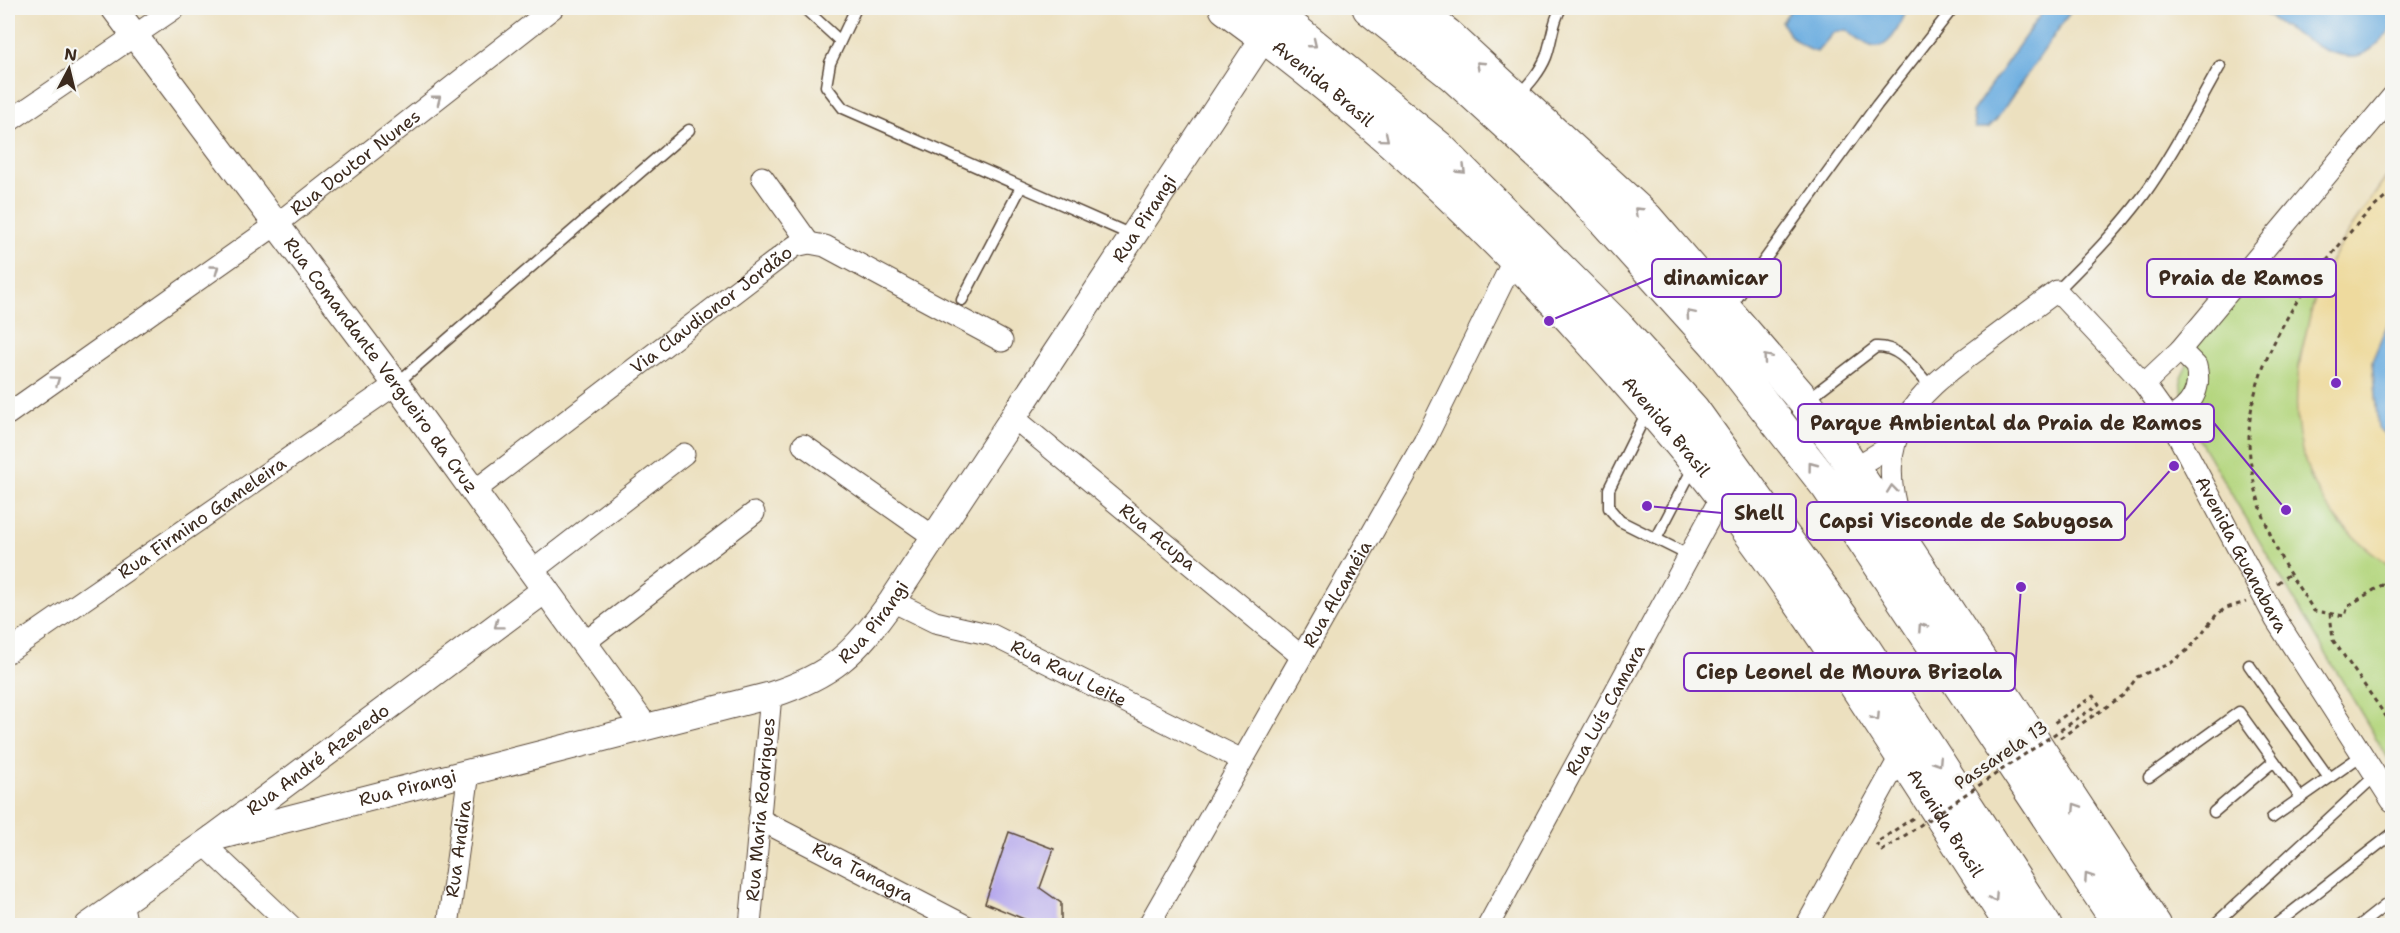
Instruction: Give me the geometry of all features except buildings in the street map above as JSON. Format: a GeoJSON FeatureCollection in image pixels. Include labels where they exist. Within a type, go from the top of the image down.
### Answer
{"type":"FeatureCollection","features":[{"type":"Feature","properties":{"kind":"highway","name":"Avenida Brasil"},"geometry":{"type":"LineString","coordinates":[[1226,8],[1266,22],[1438,147],[1617,326],[1693,410],[1865,650],[2045,926]]}},
{"type":"Feature","properties":{"kind":"highway"},"geometry":{"type":"LineString","coordinates":[[1369,8],[1454,75],[1571,183],[1716,344],[1828,487],[2121,926]]}},
{"type":"Feature","properties":{"kind":"highway"},"geometry":{"type":"LineString","coordinates":[[1412,8],[1441,21],[1516,99],[1647,219],[1805,402],[1854,468],[2155,926]]}},
{"type":"Feature","properties":{"kind":"highway","name":"Avenida Brasil"},"geometry":{"type":"LineString","coordinates":[[1266,22],[1515,257],[1649,406],[1696,462],[1805,609],[2012,926]]}},
{"type":"Feature","properties":{"kind":"highway"},"geometry":{"type":"LineString","coordinates":[[1515,257],[1584,312],[1656,392],[1744,500],[1822,608],[1865,650]]}},
{"type":"Feature","properties":{"kind":"street","name":"Rua Comandante Vergueiro da Cruz"},"geometry":{"type":"LineString","coordinates":[[114,8],[396,384],[644,726]]}},
{"type":"Feature","properties":{"kind":"street"},"geometry":{"type":"LineString","coordinates":[[8,122],[175,8]]}},
{"type":"Feature","properties":{"kind":"street","name":"Rua Doutor Nunes"},"geometry":{"type":"LineString","coordinates":[[8,414],[277,224],[552,8]]}},
{"type":"Feature","properties":{"kind":"street","name":"Rua Pirangi"},"geometry":{"type":"LineString","coordinates":[[208,841],[771,694],[798,686],[845,659],[864,640],[892,601],[1134,236],[1266,22]]}},
{"type":"Feature","properties":{"kind":"street"},"geometry":{"type":"LineString","coordinates":[[2144,384],[2180,350],[2392,97]]}},
{"type":"Feature","properties":{"kind":"street"},"geometry":{"type":"LineString","coordinates":[[762,177],[809,243]]}},
{"type":"Feature","properties":{"kind":"street","name":"Via Claudionor Jordão"},"geometry":{"type":"LineString","coordinates":[[473,492],[795,246],[809,243],[825,246],[1002,341]]}},
{"type":"Feature","properties":{"kind":"street","name":"Rua Alcaméia"},"geometry":{"type":"LineString","coordinates":[[1148,926],[1424,442],[1515,257]]}},
{"type":"Feature","properties":{"kind":"street"},"geometry":{"type":"LineString","coordinates":[[1917,564],[1893,501],[1890,473],[1894,444],[1911,410],[1930,386],[2057,291]]}},
{"type":"Feature","properties":{"kind":"street","name":"Avenida Guanabara"},"geometry":{"type":"LineString","coordinates":[[2057,291],[2144,384],[2169,419],[2262,594],[2392,801]]}},
{"type":"Feature","properties":{"kind":"street"},"geometry":{"type":"LineString","coordinates":[[2169,419],[2187,407],[2198,388],[2196,366],[2180,350]]}},
{"type":"Feature","properties":{"kind":"street","name":"Rua Firmino Gameleira"},"geometry":{"type":"LineString","coordinates":[[8,652],[396,384]]}},
{"type":"Feature","properties":{"kind":"street","name":"Rua Acupa"},"geometry":{"type":"LineString","coordinates":[[1013,417],[1300,656]]}},
{"type":"Feature","properties":{"kind":"street"},"geometry":{"type":"LineString","coordinates":[[1854,468],[1894,444]]}},
{"type":"Feature","properties":{"kind":"street"},"geometry":{"type":"LineString","coordinates":[[803,445],[934,537]]}},
{"type":"Feature","properties":{"kind":"street"},"geometry":{"type":"LineString","coordinates":[[538,581],[684,454]]}},
{"type":"Feature","properties":{"kind":"street","name":"Rua Luís Camara"},"geometry":{"type":"LineString","coordinates":[[1488,926],[1722,495]]}},
{"type":"Feature","properties":{"kind":"street"},"geometry":{"type":"LineString","coordinates":[[584,643],[754,513]]}},
{"type":"Feature","properties":{"kind":"street","name":"Rua André Azevedo"},"geometry":{"type":"LineString","coordinates":[[88,926],[124,913],[208,841],[538,581]]}},
{"type":"Feature","properties":{"kind":"street","name":"Rua Raul Leite"},"geometry":{"type":"LineString","coordinates":[[892,601],[935,622],[992,635],[1242,760]]}},
{"type":"Feature","properties":{"kind":"street","name":"Rua Maria Rodrigues"},"geometry":{"type":"LineString","coordinates":[[750,926],[771,694]]}},
{"type":"Feature","properties":{"kind":"street"},"geometry":{"type":"LineString","coordinates":[[1806,926],[1901,755]]}},
{"type":"Feature","properties":{"kind":"street","name":"Rua Andira"},"geometry":{"type":"LineString","coordinates":[[448,926],[469,772]]}},
{"type":"Feature","properties":{"kind":"street","name":"Rua Tanagra"},"geometry":{"type":"LineString","coordinates":[[759,819],[966,926]]}},
{"type":"Feature","properties":{"kind":"street"},"geometry":{"type":"LineString","coordinates":[[208,841],[291,926]]}},
{"type":"Feature","properties":{"kind":"street"},"geometry":{"type":"LineString","coordinates":[[102,926],[124,913]]}},
{"type":"Feature","properties":{"kind":"lane"},"geometry":{"type":"LineString","coordinates":[[804,8],[840,41]]}},
{"type":"Feature","properties":{"kind":"lane"},"geometry":{"type":"LineString","coordinates":[[855,8],[830,63],[826,86],[843,108],[1134,236]]}},
{"type":"Feature","properties":{"kind":"lane"},"geometry":{"type":"LineString","coordinates":[[1516,99],[1538,72],[1547,56],[1551,30],[1561,8]]}},
{"type":"Feature","properties":{"kind":"lane"},"geometry":{"type":"LineString","coordinates":[[1727,312],[1877,105],[1953,8]]}},
{"type":"Feature","properties":{"kind":"lane"},"geometry":{"type":"LineString","coordinates":[[2057,291],[2104,244],[2143,195],[2181,135],[2220,66]]}},
{"type":"Feature","properties":{"kind":"lane"},"geometry":{"type":"LineString","coordinates":[[396,384],[689,130]]}},
{"type":"Feature","properties":{"kind":"lane"},"geometry":{"type":"LineString","coordinates":[[962,300],[1021,187]]}},
{"type":"Feature","properties":{"kind":"lane"},"geometry":{"type":"LineString","coordinates":[[1805,402],[1876,347],[1887,347],[1898,351],[1930,386]]}},
{"type":"Feature","properties":{"kind":"lane"},"geometry":{"type":"LineString","coordinates":[[1649,406],[1609,489],[1609,508],[1620,521],[1690,556]]}},
{"type":"Feature","properties":{"kind":"lane"},"geometry":{"type":"LineString","coordinates":[[1656,539],[1696,462]]}},
{"type":"Feature","properties":{"kind":"lane"},"geometry":{"type":"LineString","coordinates":[[2249,664],[2329,778]]}},
{"type":"Feature","properties":{"kind":"lane"},"geometry":{"type":"LineString","coordinates":[[2149,777],[2239,712],[2301,798]]}},
{"type":"Feature","properties":{"kind":"lane"},"geometry":{"type":"LineString","coordinates":[[2272,818],[2362,754]]}},
{"type":"Feature","properties":{"kind":"lane"},"geometry":{"type":"LineString","coordinates":[[2214,812],[2274,761]]}},
{"type":"Feature","properties":{"kind":"lane"},"geometry":{"type":"LineString","coordinates":[[2213,926],[2376,776]]}},
{"type":"Feature","properties":{"kind":"lane"},"geometry":{"type":"LineString","coordinates":[[2274,926],[2392,834]]}},
{"type":"Feature","properties":{"kind":"lane"},"geometry":{"type":"LineString","coordinates":[[2359,926],[2392,900]]}},
{"type":"Feature","properties":{"kind":"path"},"geometry":{"type":"LineString","coordinates":[[2392,193],[2352,230],[2312,279],[2278,330],[2255,396],[2249,437],[2254,482],[2282,561],[2314,611],[2345,616],[2348,606],[2382,585],[2392,590]]}},
{"type":"Feature","properties":{"kind":"path","name":"Passarela 13"},"geometry":{"type":"LineString","coordinates":[[1913,818],[1876,843],[1882,851],[2099,705],[2093,696],[2051,725],[2059,738],[2124,695],[2137,677],[2170,663],[2190,648],[2217,614],[2262,594]]}},
{"type":"Feature","properties":{"kind":"path"},"geometry":{"type":"LineString","coordinates":[[2330,613],[2333,640],[2392,725]]}},
{"type":"Feature","properties":{"kind":"green space"},"geometry":{"type":"Polygon","coordinates":[[[2328,267],[2314,300],[2298,366],[2309,476],[2341,526],[2392,566],[2392,765],[2194,431],[2184,407],[2181,377],[2199,340],[2251,281],[2328,267]]]}},
{"type":"Feature","properties":{"kind":"sand"},"geometry":{"type":"Polygon","coordinates":[[[2392,169],[2392,314],[2372,362],[2378,428],[2392,441],[2392,566],[2362,544],[2338,520],[2320,494],[2307,466],[2299,436],[2297,404],[2299,369],[2306,333],[2323,276],[2341,243],[2392,169]]]}},
{"type":"Feature","properties":{"kind":"water"},"geometry":{"type":"Polygon","coordinates":[[[1792,8],[1908,8],[1899,27],[1884,45],[1871,46],[1847,30],[1834,32],[1817,52],[1796,41],[1784,27],[1782,22],[1792,8]]]}},
{"type":"Feature","properties":{"kind":"water"},"geometry":{"type":"Polygon","coordinates":[[[2045,8],[2073,8],[1996,120],[1988,128],[1975,128],[1972,112],[2045,8]]]}},
{"type":"Feature","properties":{"kind":"water"},"geometry":{"type":"Polygon","coordinates":[[[2256,8],[2392,8],[2392,29],[2378,44],[2360,55],[2335,54],[2292,32],[2256,8]]]}},
{"type":"Feature","properties":{"kind":"water"},"geometry":{"type":"Polygon","coordinates":[[[2392,314],[2392,441],[2378,428],[2372,361],[2392,314]]]}},
{"type":"Feature","properties":{"kind":"place","name":"dinamicar"},"geometry":{"type":"Point","coordinates":[1549,321]}},
{"type":"Feature","properties":{"kind":"place","name":"Praia de Ramos"},"geometry":{"type":"Point","coordinates":[2336,383]}},
{"type":"Feature","properties":{"kind":"place","name":"Capsi Visconde de Sabugosa"},"geometry":{"type":"Point","coordinates":[2174,466]}},
{"type":"Feature","properties":{"kind":"place","name":"Shell"},"geometry":{"type":"Point","coordinates":[1647,506]}},
{"type":"Feature","properties":{"kind":"place","name":"Parque Ambiental da Praia de Ramos"},"geometry":{"type":"Point","coordinates":[2286,510]}},
{"type":"Feature","properties":{"kind":"place","name":"Ciep Leonel de Moura Brizola"},"geometry":{"type":"Point","coordinates":[2021,587]}}]}
